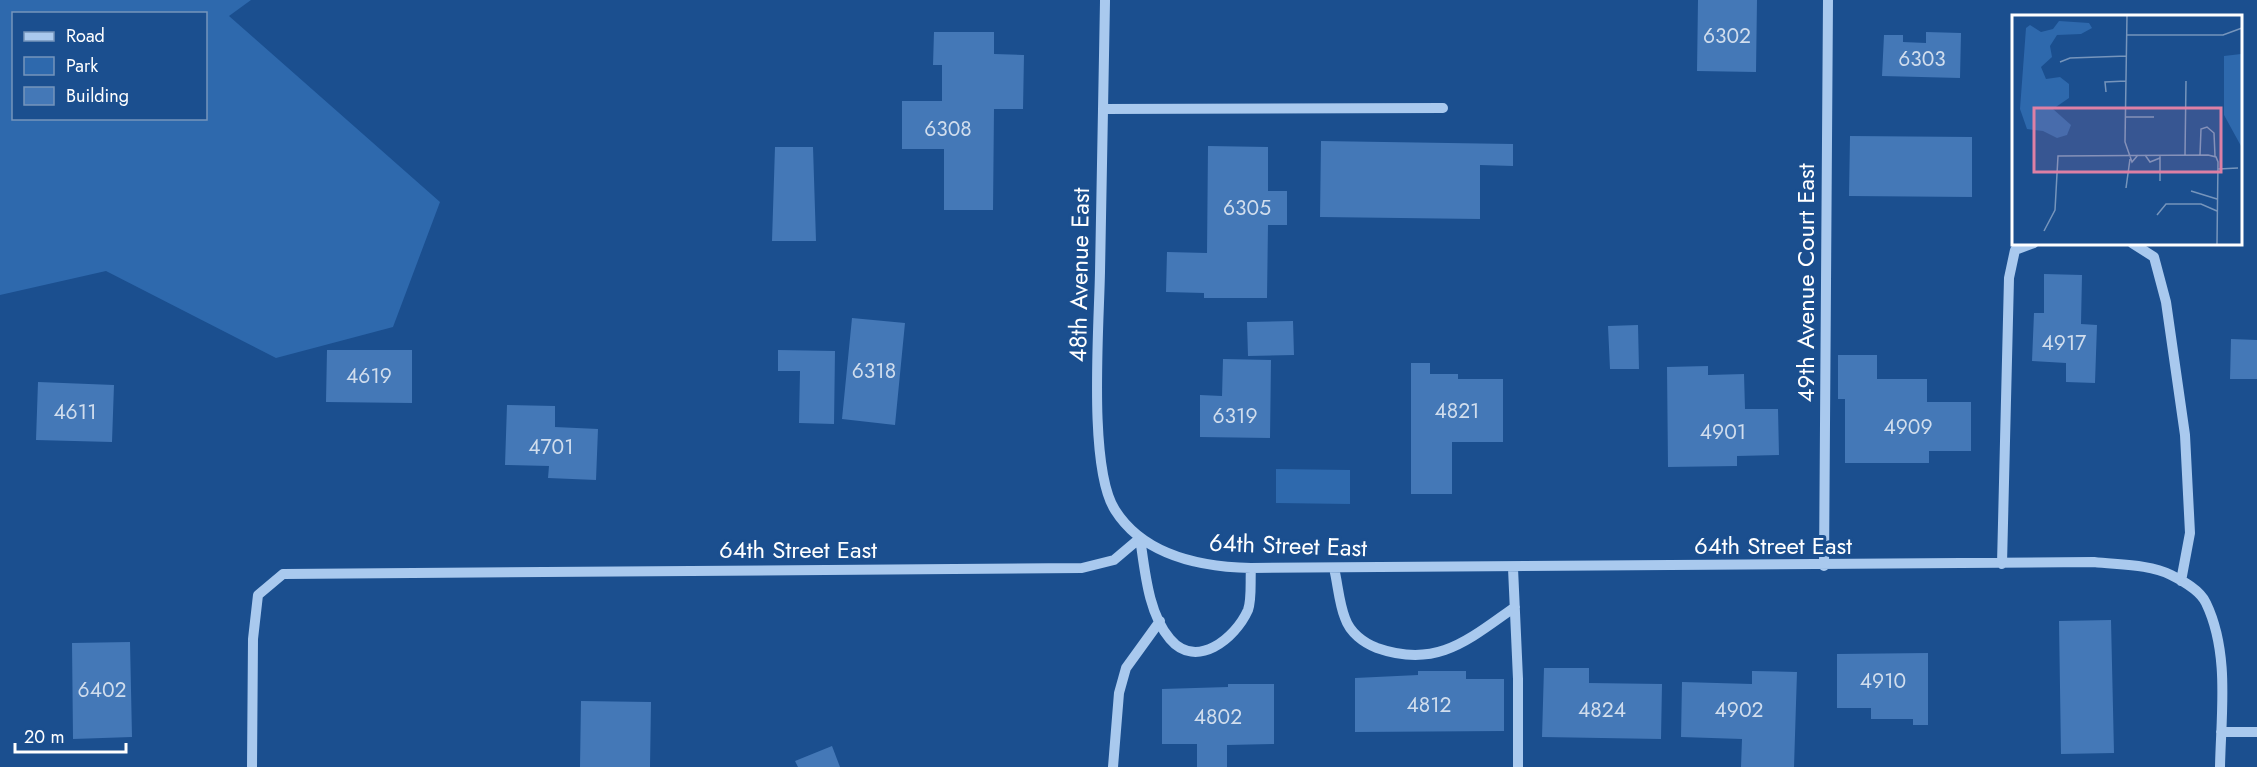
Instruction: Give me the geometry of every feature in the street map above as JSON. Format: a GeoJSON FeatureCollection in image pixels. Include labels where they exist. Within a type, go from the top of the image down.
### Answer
{"type":"FeatureCollection","features":[{"type":"Feature","properties":{"kind":"street","name":"48th Avenue East"},"geometry":{"type":"LineString","coordinates":[[1105,0],[1098,414],[1105,487],[1124,524],[1140,538]]}},
{"type":"Feature","properties":{"kind":"street","name":"49th Avenue Court East"},"geometry":{"type":"LineString","coordinates":[[1824,566],[1828,0]]}},
{"type":"Feature","properties":{"kind":"street"},"geometry":{"type":"LineString","coordinates":[[1103,109],[1443,108]]}},
{"type":"Feature","properties":{"kind":"street"},"geometry":{"type":"LineString","coordinates":[[2002,564],[2009,278],[2015,250],[2031,244]]}},
{"type":"Feature","properties":{"kind":"street"},"geometry":{"type":"LineString","coordinates":[[2134,244],[2154,256],[2166,302],[2185,435],[2190,533],[2181,581]]}},
{"type":"Feature","properties":{"kind":"street"},"geometry":{"type":"LineString","coordinates":[[1140,538],[1148,586],[1160,621],[1168,638],[1181,650],[1200,652],[1218,647],[1233,633],[1248,609],[1251,568]]}},
{"type":"Feature","properties":{"kind":"street","name":"64th Street East"},"geometry":{"type":"LineString","coordinates":[[252,767],[253,639],[258,595],[283,574],[1082,568],[1114,560],[1140,538],[1182,559],[1213,567],[1514,568],[2094,562],[2152,570],[2169,574],[2193,588],[2206,602],[2221,652],[2220,732]]}},
{"type":"Feature","properties":{"kind":"street"},"geometry":{"type":"LineString","coordinates":[[1334,568],[1345,620],[1364,643],[1401,657],[1441,654],[1479,632],[1515,607]]}},
{"type":"Feature","properties":{"kind":"street"},"geometry":{"type":"LineString","coordinates":[[1514,568],[1518,767]]}},
{"type":"Feature","properties":{"kind":"street"},"geometry":{"type":"LineString","coordinates":[[1113,767],[1119,693],[1126,668],[1160,621]]}},
{"type":"Feature","properties":{"kind":"street"},"geometry":{"type":"LineString","coordinates":[[2220,767],[2220,732],[2257,732]]}},
{"type":"Feature","properties":{"kind":"green space"},"geometry":{"type":"Polygon","coordinates":[[[0,0],[251,0],[229,16],[440,202],[393,327],[276,358],[106,271],[0,295],[0,0]]]}},
{"type":"Feature","properties":{"kind":"green space"},"geometry":{"type":"Polygon","coordinates":[[[1276,469],[1350,470],[1350,504],[1276,503],[1276,469]]]}},
{"type":"Feature","properties":{"kind":"building"},"geometry":{"type":"Polygon","coordinates":[[[1698,0],[1757,0],[1756,72],[1697,71],[1698,0]]]}},
{"type":"Feature","properties":{"kind":"building"},"geometry":{"type":"Polygon","coordinates":[[[934,32],[994,32],[994,54],[1024,55],[1023,109],[994,109],[993,210],[944,210],[944,149],[902,149],[902,101],[942,101],[942,65],[933,65],[934,32]]]}},
{"type":"Feature","properties":{"kind":"building"},"geometry":{"type":"Polygon","coordinates":[[[1926,32],[1961,33],[1960,78],[1882,76],[1884,35],[1903,35],[1903,42],[1926,43],[1926,32]]]}},
{"type":"Feature","properties":{"kind":"building"},"geometry":{"type":"Polygon","coordinates":[[[1850,136],[1972,137],[1972,197],[1849,196],[1850,136]]]}},
{"type":"Feature","properties":{"kind":"building"},"geometry":{"type":"Polygon","coordinates":[[[1321,141],[1513,144],[1513,166],[1480,165],[1480,219],[1320,217],[1321,141]]]}},
{"type":"Feature","properties":{"kind":"building"},"geometry":{"type":"Polygon","coordinates":[[[1208,146],[1268,147],[1268,191],[1287,191],[1287,225],[1268,225],[1267,298],[1204,298],[1204,293],[1166,292],[1167,252],[1207,253],[1208,146]]]}},
{"type":"Feature","properties":{"kind":"building"},"geometry":{"type":"Polygon","coordinates":[[[775,147],[813,147],[816,241],[772,241],[775,147]]]}},
{"type":"Feature","properties":{"kind":"building"},"geometry":{"type":"Polygon","coordinates":[[[2044,274],[2082,275],[2081,324],[2097,325],[2095,383],[2066,382],[2066,363],[2032,361],[2034,313],[2044,313],[2044,274]]]}},
{"type":"Feature","properties":{"kind":"building"},"geometry":{"type":"Polygon","coordinates":[[[852,318],[905,323],[895,425],[842,419],[852,318]]]}},
{"type":"Feature","properties":{"kind":"building"},"geometry":{"type":"Polygon","coordinates":[[[1293,321],[1294,355],[1248,356],[1247,322],[1293,321]]]}},
{"type":"Feature","properties":{"kind":"building"},"geometry":{"type":"Polygon","coordinates":[[[1638,325],[1639,369],[1610,369],[1608,326],[1638,325]]]}},
{"type":"Feature","properties":{"kind":"building"},"geometry":{"type":"Polygon","coordinates":[[[2231,339],[2257,340],[2257,379],[2230,379],[2231,339]]]}},
{"type":"Feature","properties":{"kind":"building"},"geometry":{"type":"Polygon","coordinates":[[[327,350],[412,350],[412,403],[326,402],[327,350]]]}},
{"type":"Feature","properties":{"kind":"building"},"geometry":{"type":"Polygon","coordinates":[[[778,350],[835,351],[834,424],[799,423],[800,371],[778,371],[778,350]]]}},
{"type":"Feature","properties":{"kind":"building"},"geometry":{"type":"Polygon","coordinates":[[[1838,355],[1877,355],[1877,379],[1927,379],[1927,402],[1971,402],[1971,451],[1929,451],[1929,463],[1845,463],[1845,399],[1838,399],[1838,355]]]}},
{"type":"Feature","properties":{"kind":"building"},"geometry":{"type":"Polygon","coordinates":[[[1223,359],[1271,360],[1270,438],[1200,437],[1200,395],[1222,396],[1223,359]]]}},
{"type":"Feature","properties":{"kind":"building"},"geometry":{"type":"Polygon","coordinates":[[[1411,363],[1430,363],[1430,374],[1458,374],[1458,379],[1503,379],[1503,442],[1452,442],[1452,494],[1411,494],[1411,363]]]}},
{"type":"Feature","properties":{"kind":"building"},"geometry":{"type":"Polygon","coordinates":[[[1708,366],[1708,375],[1744,374],[1745,409],[1778,409],[1779,455],[1737,456],[1737,466],[1668,467],[1667,367],[1708,366]]]}},
{"type":"Feature","properties":{"kind":"building"},"geometry":{"type":"Polygon","coordinates":[[[38,382],[114,385],[112,442],[36,440],[38,382]]]}},
{"type":"Feature","properties":{"kind":"building"},"geometry":{"type":"Polygon","coordinates":[[[507,405],[555,406],[555,427],[598,429],[596,480],[548,478],[549,466],[505,465],[507,405]]]}},
{"type":"Feature","properties":{"kind":"building"},"geometry":{"type":"Polygon","coordinates":[[[2111,620],[2114,753],[2061,754],[2059,621],[2111,620]]]}},
{"type":"Feature","properties":{"kind":"building"},"geometry":{"type":"Polygon","coordinates":[[[130,642],[132,737],[73,739],[72,643],[130,642]]]}},
{"type":"Feature","properties":{"kind":"building"},"geometry":{"type":"Polygon","coordinates":[[[1928,653],[1928,725],[1913,725],[1913,719],[1871,719],[1871,708],[1837,708],[1837,654],[1928,653]]]}},
{"type":"Feature","properties":{"kind":"building"},"geometry":{"type":"Polygon","coordinates":[[[1544,668],[1589,668],[1589,683],[1662,684],[1661,739],[1542,737],[1544,668]]]}},
{"type":"Feature","properties":{"kind":"building"},"geometry":{"type":"Polygon","coordinates":[[[1418,671],[1466,671],[1466,679],[1504,679],[1504,731],[1355,732],[1355,678],[1418,675],[1418,671]]]}},
{"type":"Feature","properties":{"kind":"building"},"geometry":{"type":"Polygon","coordinates":[[[1752,671],[1797,672],[1794,767],[1741,767],[1742,739],[1681,737],[1682,682],[1752,684],[1752,671]]]}},
{"type":"Feature","properties":{"kind":"building"},"geometry":{"type":"Polygon","coordinates":[[[1228,684],[1274,684],[1274,744],[1227,745],[1227,767],[1197,767],[1197,744],[1162,744],[1162,689],[1228,687],[1228,684]]]}},
{"type":"Feature","properties":{"kind":"building"},"geometry":{"type":"Polygon","coordinates":[[[581,701],[651,702],[650,767],[580,767],[581,701]]]}},
{"type":"Feature","properties":{"kind":"building"},"geometry":{"type":"Polygon","coordinates":[[[832,746],[840,767],[798,767],[795,761],[832,746]]]}}]}
